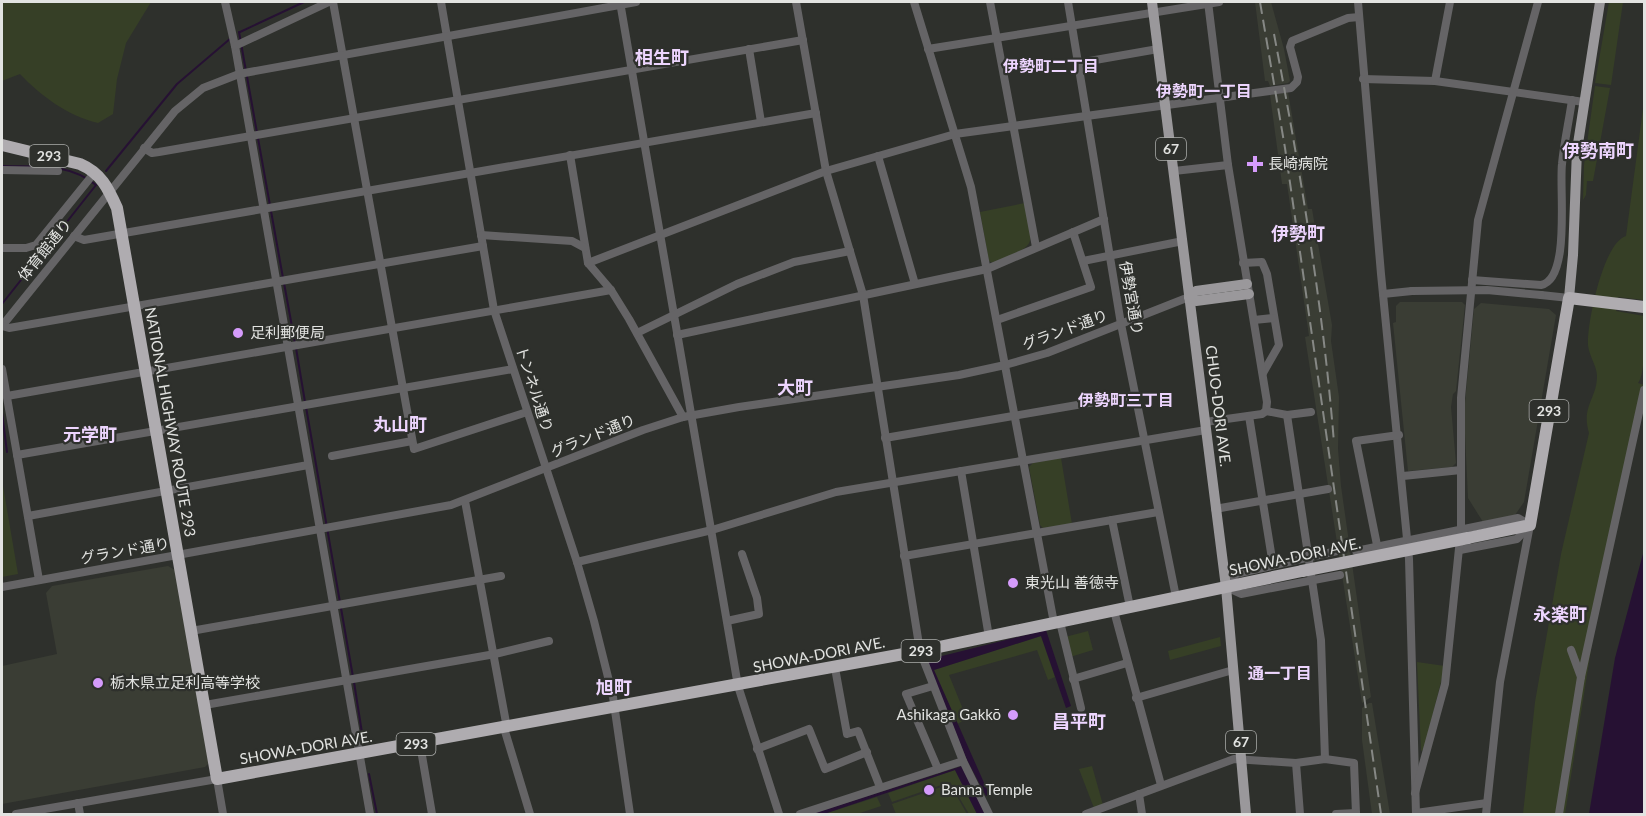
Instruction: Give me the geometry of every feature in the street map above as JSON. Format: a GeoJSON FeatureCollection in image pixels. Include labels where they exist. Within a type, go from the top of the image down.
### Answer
{"type":"FeatureCollection","features":[{"type":"Feature","properties":{"kind":"highway","name":"293"},"geometry":{"type":"LineString","coordinates":[[2,145],[80,164],[95,172]]}},
{"type":"Feature","properties":{"kind":"highway","name":"NATIONAL HIGHWAY ROUTE 293"},"geometry":{"type":"LineString","coordinates":[[95,172],[106,183],[122,234],[217,779]]}},
{"type":"Feature","properties":{"kind":"highway"},"geometry":{"type":"LineString","coordinates":[[1575,299],[1644,307]]}},
{"type":"Feature","properties":{"kind":"highway","name":"293"},"geometry":{"type":"LineString","coordinates":[[1530,525],[1575,299]]}},
{"type":"Feature","properties":{"kind":"highway","name":"SHOWA-DORI AVE."},"geometry":{"type":"LineString","coordinates":[[217,779],[835,668],[1130,608],[1465,533],[1530,525]]}},
{"type":"Feature","properties":{"kind":"main road"},"geometry":{"type":"LineString","coordinates":[[1575,299],[1574,173],[1600,2]]}},
{"type":"Feature","properties":{"kind":"main road","name":"CHUO-DORI AVE."},"geometry":{"type":"LineString","coordinates":[[1153,6],[1226,587],[1246,814]]}},
{"type":"Feature","properties":{"kind":"main road"},"geometry":{"type":"LineString","coordinates":[[1189,297],[1196,291],[1248,289]]}},
{"type":"Feature","properties":{"kind":"street"},"geometry":{"type":"LineString","coordinates":[[225,2],[251,136],[370,814]]}},
{"type":"Feature","properties":{"kind":"street"},"geometry":{"type":"LineString","coordinates":[[234,44],[331,2],[354,118],[400,387],[414,449],[527,411]]}},
{"type":"Feature","properties":{"kind":"street","name":"トンネル通り"},"geometry":{"type":"LineString","coordinates":[[441,2],[494,310],[577,562],[615,708],[630,814]]}},
{"type":"Feature","properties":{"kind":"street","name":"体育館通り"},"geometry":{"type":"LineString","coordinates":[[2,326],[144,148],[188,98],[212,83],[239,74],[342,54],[620,3],[636,2]]}},
{"type":"Feature","properties":{"kind":"street"},"geometry":{"type":"LineString","coordinates":[[796,2],[826,171],[863,295],[920,651],[963,761],[989,814]]}},
{"type":"Feature","properties":{"kind":"street"},"geometry":{"type":"LineString","coordinates":[[914,2],[971,188],[1037,533],[1057,622],[1081,708]]}},
{"type":"Feature","properties":{"kind":"street"},"geometry":{"type":"LineString","coordinates":[[990,2],[1036,247]]}},
{"type":"Feature","properties":{"kind":"street","name":"伊勢宮通り"},"geometry":{"type":"LineString","coordinates":[[1068,2],[1121,324],[1176,597]]}},
{"type":"Feature","properties":{"kind":"street"},"geometry":{"type":"LineString","coordinates":[[1209,2],[1228,165],[1263,373],[1266,411]]}},
{"type":"Feature","properties":{"kind":"street"},"geometry":{"type":"LineString","coordinates":[[928,49],[1071,24],[1153,6],[1219,2]]}},
{"type":"Feature","properties":{"kind":"street"},"geometry":{"type":"LineString","coordinates":[[1358,2],[1383,294],[1408,539],[1416,814],[1487,803]]}},
{"type":"Feature","properties":{"kind":"street"},"geometry":{"type":"LineString","coordinates":[[1435,81],[1450,2]]}},
{"type":"Feature","properties":{"kind":"street"},"geometry":{"type":"LineString","coordinates":[[1414,794],[1445,684],[1460,550],[1465,533],[1461,470],[1461,398],[1481,204],[1538,2]]}},
{"type":"Feature","properties":{"kind":"street"},"geometry":{"type":"LineString","coordinates":[[620,3],[677,335],[687,416],[712,530],[738,686],[779,814]]}},
{"type":"Feature","properties":{"kind":"street"},"geometry":{"type":"LineString","coordinates":[[588,262],[826,171],[955,134],[1291,88],[1297,82],[1298,77],[1290,47],[1292,40],[1348,18],[1359,17]]}},
{"type":"Feature","properties":{"kind":"street"},"geometry":{"type":"LineString","coordinates":[[144,148],[152,153],[159,152],[803,40]]}},
{"type":"Feature","properties":{"kind":"street"},"geometry":{"type":"LineString","coordinates":[[749,49],[762,122]]}},
{"type":"Feature","properties":{"kind":"street"},"geometry":{"type":"LineString","coordinates":[[1078,63],[1158,50]]}},
{"type":"Feature","properties":{"kind":"street"},"geometry":{"type":"LineString","coordinates":[[1364,79],[1435,81],[1584,102]]}},
{"type":"Feature","properties":{"kind":"street"},"geometry":{"type":"LineString","coordinates":[[1472,280],[1540,285],[1547,283],[1555,274],[1562,240],[1562,165],[1572,100]]}},
{"type":"Feature","properties":{"kind":"street"},"geometry":{"type":"LineString","coordinates":[[74,236],[84,240],[122,234],[816,113]]}},
{"type":"Feature","properties":{"kind":"street"},"geometry":{"type":"LineString","coordinates":[[570,155],[588,262],[611,290],[687,416]]}},
{"type":"Feature","properties":{"kind":"street"},"geometry":{"type":"LineString","coordinates":[[878,156],[915,284]]}},
{"type":"Feature","properties":{"kind":"street"},"geometry":{"type":"LineString","coordinates":[[1174,171],[1228,165]]}},
{"type":"Feature","properties":{"kind":"street"},"geometry":{"type":"LineString","coordinates":[[2,171],[58,171]]}},
{"type":"Feature","properties":{"kind":"street"},"geometry":{"type":"LineString","coordinates":[[2,248],[30,248],[36,244],[95,172]]}},
{"type":"Feature","properties":{"kind":"street"},"geometry":{"type":"LineString","coordinates":[[677,335],[987,269],[1104,219]]}},
{"type":"Feature","properties":{"kind":"street"},"geometry":{"type":"LineString","coordinates":[[997,320],[1091,287],[1073,232]]}},
{"type":"Feature","properties":{"kind":"street"},"geometry":{"type":"LineString","coordinates":[[481,235],[572,241],[585,248]]}},
{"type":"Feature","properties":{"kind":"street"},"geometry":{"type":"LineString","coordinates":[[1083,261],[1183,242]]}},
{"type":"Feature","properties":{"kind":"street"},"geometry":{"type":"LineString","coordinates":[[2,326],[9,328],[483,246]]}},
{"type":"Feature","properties":{"kind":"street"},"geometry":{"type":"LineString","coordinates":[[636,333],[737,284],[794,262],[850,251]]}},
{"type":"Feature","properties":{"kind":"street"},"geometry":{"type":"LineString","coordinates":[[1243,263],[1258,261],[1265,265],[1279,345],[1263,373]]}},
{"type":"Feature","properties":{"kind":"street"},"geometry":{"type":"LineString","coordinates":[[7,396],[611,290]]}},
{"type":"Feature","properties":{"kind":"street"},"geometry":{"type":"LineString","coordinates":[[1383,294],[1412,291],[1487,290],[1575,299]]}},
{"type":"Feature","properties":{"kind":"street","name":"グランド通り"},"geometry":{"type":"LineString","coordinates":[[2,587],[425,511],[465,501],[643,430],[687,416],[878,388],[1005,365],[1047,353],[1189,297]]}},
{"type":"Feature","properties":{"kind":"street"},"geometry":{"type":"LineString","coordinates":[[1254,320],[1273,318]]}},
{"type":"Feature","properties":{"kind":"street"},"geometry":{"type":"LineString","coordinates":[[2,369],[39,580]]}},
{"type":"Feature","properties":{"kind":"street"},"geometry":{"type":"LineString","coordinates":[[17,455],[156,429],[513,369]]}},
{"type":"Feature","properties":{"kind":"street"},"geometry":{"type":"LineString","coordinates":[[1558,814],[1581,676],[1644,390]]}},
{"type":"Feature","properties":{"kind":"street"},"geometry":{"type":"LineString","coordinates":[[885,438],[1135,395]]}},
{"type":"Feature","properties":{"kind":"street"},"geometry":{"type":"LineString","coordinates":[[577,562],[712,530],[836,492],[1144,440],[1266,411],[1287,415],[1311,412]]}},
{"type":"Feature","properties":{"kind":"street"},"geometry":{"type":"LineString","coordinates":[[1287,415],[1321,640],[1325,759]]}},
{"type":"Feature","properties":{"kind":"street"},"geometry":{"type":"LineString","coordinates":[[1249,416],[1273,565]]}},
{"type":"Feature","properties":{"kind":"street"},"geometry":{"type":"LineString","coordinates":[[1377,545],[1356,441],[1399,435]]}},
{"type":"Feature","properties":{"kind":"street"},"geometry":{"type":"LineString","coordinates":[[332,456],[412,441]]}},
{"type":"Feature","properties":{"kind":"street"},"geometry":{"type":"LineString","coordinates":[[28,516],[308,465]]}},
{"type":"Feature","properties":{"kind":"street"},"geometry":{"type":"LineString","coordinates":[[1403,476],[1461,470]]}},
{"type":"Feature","properties":{"kind":"street"},"geometry":{"type":"LineString","coordinates":[[961,471],[989,637]]}},
{"type":"Feature","properties":{"kind":"street"},"geometry":{"type":"LineString","coordinates":[[1215,509],[1328,489]]}},
{"type":"Feature","properties":{"kind":"street"},"geometry":{"type":"LineString","coordinates":[[465,501],[482,580],[505,728],[530,814]]}},
{"type":"Feature","properties":{"kind":"street"},"geometry":{"type":"LineString","coordinates":[[904,556],[1158,512]]}},
{"type":"Feature","properties":{"kind":"street"},"geometry":{"type":"LineString","coordinates":[[1112,520],[1130,608]]}},
{"type":"Feature","properties":{"kind":"street"},"geometry":{"type":"LineString","coordinates":[[1460,550],[1517,539],[1530,525]]}},
{"type":"Feature","properties":{"kind":"street"},"geometry":{"type":"LineString","coordinates":[[1486,814],[1500,682],[1530,525]]}},
{"type":"Feature","properties":{"kind":"street"},"geometry":{"type":"LineString","coordinates":[[1356,551],[1408,539],[1465,533]]}},
{"type":"Feature","properties":{"kind":"street"},"geometry":{"type":"LineString","coordinates":[[1337,551],[1236,574],[1226,587],[1241,594],[1340,575]]}},
{"type":"Feature","properties":{"kind":"street"},"geometry":{"type":"LineString","coordinates":[[727,621],[759,614],[757,598],[742,554]]}},
{"type":"Feature","properties":{"kind":"street"},"geometry":{"type":"LineString","coordinates":[[191,631],[501,576]]}},
{"type":"Feature","properties":{"kind":"street"},"geometry":{"type":"LineString","coordinates":[[1114,611],[1161,785]]}},
{"type":"Feature","properties":{"kind":"street"},"geometry":{"type":"LineString","coordinates":[[205,705],[495,654],[549,641]]}},
{"type":"Feature","properties":{"kind":"street"},"geometry":{"type":"LineString","coordinates":[[1571,650],[1581,676]]}},
{"type":"Feature","properties":{"kind":"street"},"geometry":{"type":"LineString","coordinates":[[1073,679],[1127,663]]}},
{"type":"Feature","properties":{"kind":"street"},"geometry":{"type":"LineString","coordinates":[[835,668],[848,734],[858,731],[880,787]]}},
{"type":"Feature","properties":{"kind":"street"},"geometry":{"type":"LineString","coordinates":[[1136,698],[1233,670]]}},
{"type":"Feature","properties":{"kind":"street"},"geometry":{"type":"LineString","coordinates":[[933,686],[906,694],[938,769]]}},
{"type":"Feature","properties":{"kind":"street"},"geometry":{"type":"LineString","coordinates":[[757,749],[809,729],[825,769],[867,752]]}},
{"type":"Feature","properties":{"kind":"street"},"geometry":{"type":"LineString","coordinates":[[420,744],[431,814]]}},
{"type":"Feature","properties":{"kind":"street"},"geometry":{"type":"LineString","coordinates":[[1413,757],[1426,758]]}},
{"type":"Feature","properties":{"kind":"street"},"geometry":{"type":"LineString","coordinates":[[1086,814],[1229,760],[1296,763],[1325,759],[1354,763],[1356,814],[1336,814]]}},
{"type":"Feature","properties":{"kind":"street"},"geometry":{"type":"LineString","coordinates":[[800,814],[963,761]]}},
{"type":"Feature","properties":{"kind":"street"},"geometry":{"type":"LineString","coordinates":[[1296,763],[1300,814]]}},
{"type":"Feature","properties":{"kind":"street"},"geometry":{"type":"LineString","coordinates":[[16,814],[217,779],[223,814]]}},
{"type":"Feature","properties":{"kind":"street"},"geometry":{"type":"LineString","coordinates":[[1139,794],[1142,814]]}},
{"type":"Feature","properties":{"kind":"street"},"geometry":{"type":"LineString","coordinates":[[78,803],[80,814]]}},
{"type":"Feature","properties":{"kind":"shaded area"},"geometry":{"type":"Polygon","coordinates":[[[1255,2],[1271,2],[1284,49],[1290,81],[1288,83],[1270,86],[1268,81],[1265,81],[1255,2]]]}},
{"type":"Feature","properties":{"kind":"shaded area"},"geometry":{"type":"Polygon","coordinates":[[[1288,92],[1308,209],[1312,209],[1332,325],[1331,341],[1339,397],[1338,449],[1341,486],[1371,697],[1362,703],[1305,337],[1309,336],[1287,184],[1282,184],[1270,95],[1288,92]]]}},
{"type":"Feature","properties":{"kind":"shaded area"},"geometry":{"type":"Polygon","coordinates":[[[1400,302],[1462,302],[1465,305],[1456,391],[1453,394],[1451,407],[1456,463],[1452,467],[1408,471],[1393,323],[1396,322],[1396,306],[1400,302]]]}},
{"type":"Feature","properties":{"kind":"shaded area"},"geometry":{"type":"Polygon","coordinates":[[[1481,303],[1549,309],[1556,315],[1524,502],[1515,515],[1483,522],[1468,498],[1464,413],[1474,309],[1481,303]]]}},
{"type":"Feature","properties":{"kind":"shaded area"},"geometry":{"type":"Polygon","coordinates":[[[1644,550],[1644,814],[1589,814],[1615,658],[1644,550]]]}},
{"type":"Feature","properties":{"kind":"shaded area","name":"栃木県立足利高等学校"},"geometry":{"type":"Polygon","coordinates":[[[168,566],[175,570],[209,763],[205,767],[2,804],[2,666],[57,654],[46,593],[52,586],[168,566]]]}},
{"type":"Feature","properties":{"kind":"shaded area"},"geometry":{"type":"Polygon","coordinates":[[[1046,630],[1071,706],[1066,708],[1041,636],[934,670],[989,794],[986,796],[967,760],[926,660],[1046,630]]]}},
{"type":"Feature","properties":{"kind":"shaded area"},"geometry":{"type":"Polygon","coordinates":[[[1372,703],[1390,814],[1372,814],[1362,740],[1362,708],[1372,703]]]}},
{"type":"Feature","properties":{"kind":"shaded area"},"geometry":{"type":"Polygon","coordinates":[[[962,766],[985,814],[977,814],[955,770],[824,814],[812,814],[962,766]]]}},
{"type":"Feature","properties":{"kind":"green space"},"geometry":{"type":"Polygon","coordinates":[[[2,2],[151,2],[126,43],[117,79],[113,114],[98,123],[87,120],[56,104],[20,74],[2,81],[2,2]]]}},
{"type":"Feature","properties":{"kind":"green space"},"geometry":{"type":"Polygon","coordinates":[[[1609,2],[1623,2],[1611,85],[1595,83],[1609,2]]]}},
{"type":"Feature","properties":{"kind":"green space"},"geometry":{"type":"Polygon","coordinates":[[[1595,86],[1610,88],[1593,181],[1587,181],[1586,195],[1583,200],[1584,165],[1595,86]]]}},
{"type":"Feature","properties":{"kind":"green space"},"geometry":{"type":"Polygon","coordinates":[[[1644,101],[1644,300],[1618,297],[1616,311],[1644,316],[1643,362],[1638,383],[1644,385],[1644,399],[1593,637],[1565,814],[1523,814],[1535,702],[1561,554],[1589,433],[1588,409],[1596,384],[1597,372],[1588,345],[1590,320],[1598,285],[1610,253],[1626,236],[1644,101]]]}},
{"type":"Feature","properties":{"kind":"green space"},"geometry":{"type":"Polygon","coordinates":[[[1025,203],[1030,230],[1029,244],[1018,252],[993,263],[989,261],[980,212],[1025,203]]]}},
{"type":"Feature","properties":{"kind":"green space"},"geometry":{"type":"Polygon","coordinates":[[[1061,458],[1072,524],[1043,528],[1040,525],[1029,467],[1033,463],[1061,458]]]}},
{"type":"Feature","properties":{"kind":"green space"},"geometry":{"type":"Polygon","coordinates":[[[2,480],[18,574],[2,577],[2,480]]]}},
{"type":"Feature","properties":{"kind":"green space"},"geometry":{"type":"Polygon","coordinates":[[[1088,631],[1093,650],[1070,657],[1065,637],[1088,631]]]}},
{"type":"Feature","properties":{"kind":"green space"},"geometry":{"type":"Polygon","coordinates":[[[1041,636],[1055,677],[1048,680],[1037,650],[949,675],[967,719],[957,724],[934,670],[1041,636]]]}},
{"type":"Feature","properties":{"kind":"green space"},"geometry":{"type":"Polygon","coordinates":[[[1220,637],[1221,646],[1170,660],[1168,651],[1220,637]]]}},
{"type":"Feature","properties":{"kind":"green space"},"geometry":{"type":"Polygon","coordinates":[[[1417,662],[1445,666],[1424,749],[1421,751],[1417,662]]]}},
{"type":"Feature","properties":{"kind":"green space"},"geometry":{"type":"Polygon","coordinates":[[[1092,766],[1103,805],[1094,808],[1079,769],[1092,766]]]}},
{"type":"Feature","properties":{"kind":"green space"},"geometry":{"type":"Polygon","coordinates":[[[955,770],[977,814],[969,814],[950,782],[892,802],[888,793],[955,770]]]}},
{"type":"Feature","properties":{"kind":"green space"},"geometry":{"type":"Polygon","coordinates":[[[950,784],[967,814],[896,814],[892,804],[950,784]]]}},
{"type":"Feature","properties":{"kind":"green space"},"geometry":{"type":"Polygon","coordinates":[[[877,797],[881,806],[857,814],[824,814],[877,797]]]}},
{"type":"Feature","properties":{"kind":"waterway"},"geometry":{"type":"LineString","coordinates":[[240,32],[304,2]]}},
{"type":"Feature","properties":{"kind":"waterway"},"geometry":{"type":"LineString","coordinates":[[239,32],[283,278]]}},
{"type":"Feature","properties":{"kind":"waterway"},"geometry":{"type":"LineString","coordinates":[[106,171],[177,84],[231,38]]}},
{"type":"Feature","properties":{"kind":"waterway"},"geometry":{"type":"LineString","coordinates":[[2,166],[39,166],[63,169],[74,172],[96,185],[2,304]]}},
{"type":"Feature","properties":{"kind":"waterway"},"geometry":{"type":"LineString","coordinates":[[284,283],[295,343]]}},
{"type":"Feature","properties":{"kind":"waterway"},"geometry":{"type":"LineString","coordinates":[[296,348],[305,402]]}},
{"type":"Feature","properties":{"kind":"waterway"},"geometry":{"type":"LineString","coordinates":[[306,407],[353,677]]}},
{"type":"Feature","properties":{"kind":"waterway"},"geometry":{"type":"LineString","coordinates":[[2,413],[7,452]]}},
{"type":"Feature","properties":{"kind":"waterway"},"geometry":{"type":"LineString","coordinates":[[354,682],[362,733]]}},
{"type":"Feature","properties":{"kind":"waterway"},"geometry":{"type":"LineString","coordinates":[[369,774],[377,814]]}},
{"type":"Feature","properties":{"kind":"railway"},"geometry":{"type":"LineString","coordinates":[[1260,2],[1285,148],[1381,814]]}},
{"type":"Feature","properties":{"kind":"railway"},"geometry":{"type":"LineString","coordinates":[[1274,34],[1310,238],[1324,340],[1334,443]]}},
{"type":"Feature","properties":{"kind":"place","name":"長崎病院"},"geometry":{"type":"Point","coordinates":[1255,164]}},
{"type":"Feature","properties":{"kind":"place","name":"足利郵便局"},"geometry":{"type":"Point","coordinates":[238,333]}},
{"type":"Feature","properties":{"kind":"place","name":"東光山 善徳寺"},"geometry":{"type":"Point","coordinates":[1013,583]}},
{"type":"Feature","properties":{"kind":"place","name":"栃木県立足利高等学校"},"geometry":{"type":"Point","coordinates":[98,683]}},
{"type":"Feature","properties":{"kind":"place","name":"Ashikaga Gakkō"},"geometry":{"type":"Point","coordinates":[1013,715]}},
{"type":"Feature","properties":{"kind":"place","name":"Banna Temple"},"geometry":{"type":"Point","coordinates":[929,790]}},
{"type":"Feature","properties":{"kind":"district","name":"相生町"},"geometry":{"type":"Point","coordinates":[662,58]}},
{"type":"Feature","properties":{"kind":"district","name":"伊勢町二丁目"},"geometry":{"type":"Point","coordinates":[1051,66]}},
{"type":"Feature","properties":{"kind":"district","name":"伊勢町一丁目"},"geometry":{"type":"Point","coordinates":[1204,91]}},
{"type":"Feature","properties":{"kind":"district","name":"伊勢南町"},"geometry":{"type":"Point","coordinates":[1598,151]}},
{"type":"Feature","properties":{"kind":"district","name":"伊勢町"},"geometry":{"type":"Point","coordinates":[1298,234]}},
{"type":"Feature","properties":{"kind":"district","name":"大町"},"geometry":{"type":"Point","coordinates":[795,388]}},
{"type":"Feature","properties":{"kind":"district","name":"伊勢町三丁目"},"geometry":{"type":"Point","coordinates":[1126,400]}},
{"type":"Feature","properties":{"kind":"district","name":"丸山町"},"geometry":{"type":"Point","coordinates":[400,425]}},
{"type":"Feature","properties":{"kind":"district","name":"元学町"},"geometry":{"type":"Point","coordinates":[90,435]}},
{"type":"Feature","properties":{"kind":"district","name":"永楽町"},"geometry":{"type":"Point","coordinates":[1560,615]}},
{"type":"Feature","properties":{"kind":"district","name":"通一丁目"},"geometry":{"type":"Point","coordinates":[1280,673]}},
{"type":"Feature","properties":{"kind":"district","name":"旭町"},"geometry":{"type":"Point","coordinates":[614,688]}},
{"type":"Feature","properties":{"kind":"district","name":"昌平町"},"geometry":{"type":"Point","coordinates":[1079,722]}}]}
